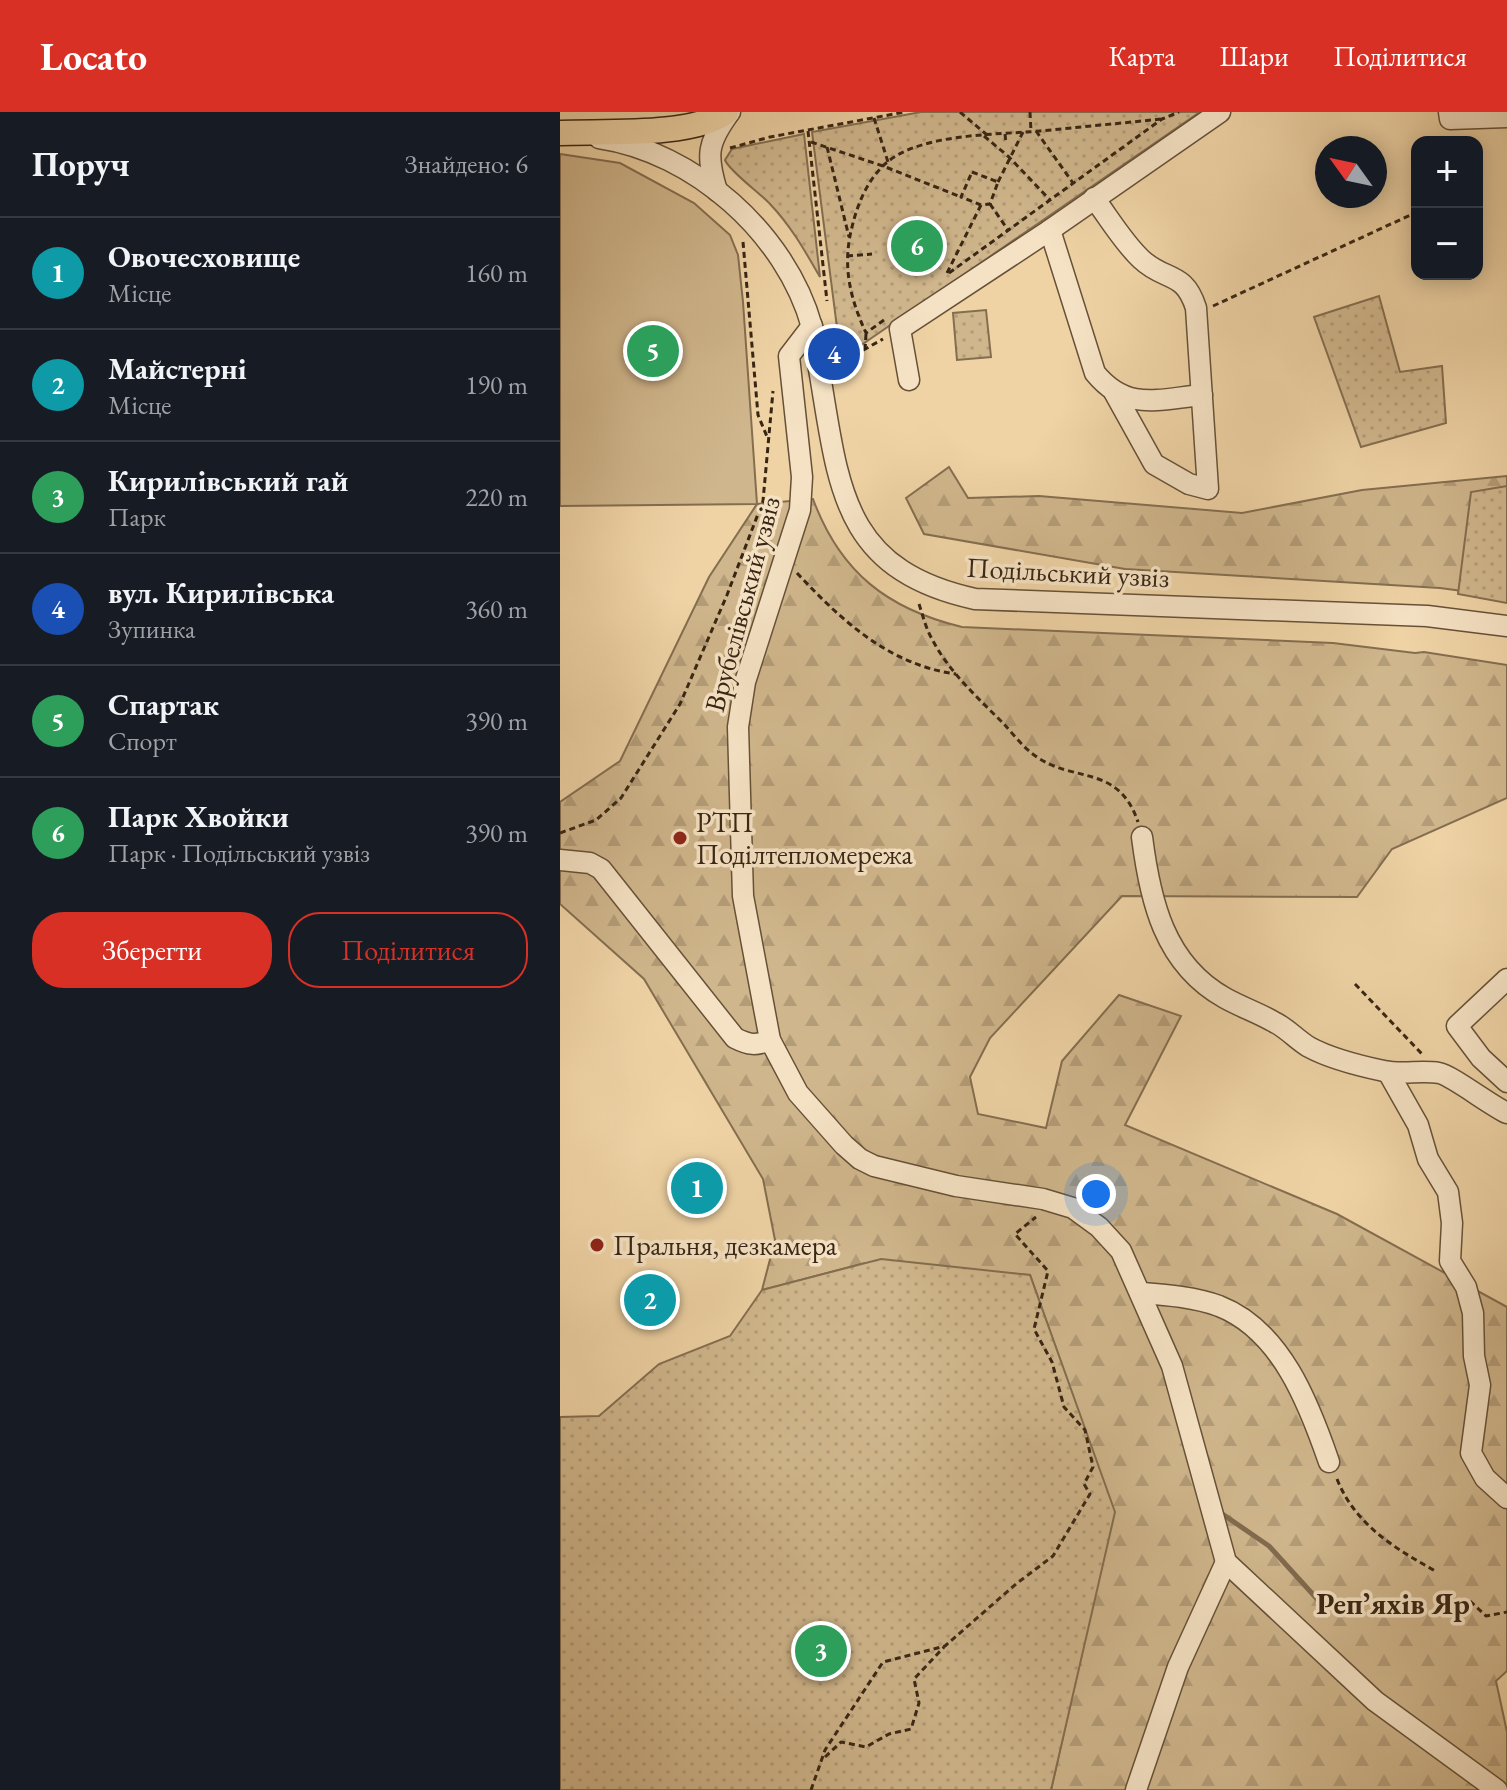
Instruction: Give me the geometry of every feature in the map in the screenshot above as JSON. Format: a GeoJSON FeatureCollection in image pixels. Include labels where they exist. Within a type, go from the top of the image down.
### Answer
{"type":"FeatureCollection","features":[{"type":"Feature","properties":{"kind":"main road"},"geometry":{"type":"LineString","coordinates":[[651,130],[663,119],[707,112]]}},
{"type":"Feature","properties":{"kind":"main road"},"geometry":{"type":"LineString","coordinates":[[560,133],[651,130],[705,124],[728,112]]}},
{"type":"Feature","properties":{"kind":"street"},"geometry":{"type":"LineString","coordinates":[[717,191],[709,152],[728,112]]}},
{"type":"Feature","properties":{"kind":"street"},"geometry":{"type":"LineString","coordinates":[[909,380],[900,329],[1220,112]]}},
{"type":"Feature","properties":{"kind":"street"},"geometry":{"type":"LineString","coordinates":[[1449,112],[1450,119],[1507,117]]}},
{"type":"Feature","properties":{"kind":"street","name":"Подільський узвіз"},"geometry":{"type":"LineString","coordinates":[[560,133],[617,141],[659,155],[689,171],[747,218],[771,246],[795,285],[812,326],[834,461],[843,495],[881,555],[910,577],[943,592],[975,599],[1427,616],[1507,626]]}},
{"type":"Feature","properties":{"kind":"street"},"geometry":{"type":"LineString","coordinates":[[1050,230],[1095,373],[1114,392],[1154,464],[1189,484],[1208,489],[1197,314],[1191,291],[1184,283],[1141,259],[1094,198]]}},
{"type":"Feature","properties":{"kind":"street","name":"Врубелівський узвіз"},"geometry":{"type":"LineString","coordinates":[[812,326],[789,356],[802,477],[800,510],[745,682],[738,727],[743,896],[770,1040],[798,1093],[860,1159],[874,1166],[956,1186],[1023,1196],[1073,1208],[1099,1227],[1121,1251],[1172,1366],[1226,1562]]}},
{"type":"Feature","properties":{"kind":"street"},"geometry":{"type":"LineString","coordinates":[[1114,392],[1136,401],[1202,395]]}},
{"type":"Feature","properties":{"kind":"street"},"geometry":{"type":"LineString","coordinates":[[1142,837],[1148,885],[1163,929],[1178,955],[1197,978],[1223,997],[1276,1022],[1309,1047],[1344,1061],[1388,1072],[1442,1073],[1489,1105],[1507,1113]]}},
{"type":"Feature","properties":{"kind":"street"},"geometry":{"type":"LineString","coordinates":[[560,860],[590,863],[601,869],[735,1038],[758,1045],[770,1040]]}},
{"type":"Feature","properties":{"kind":"street"},"geometry":{"type":"LineString","coordinates":[[1507,979],[1457,1026],[1481,1058],[1507,1082]]}},
{"type":"Feature","properties":{"kind":"street"},"geometry":{"type":"LineString","coordinates":[[1388,1072],[1418,1125],[1428,1159],[1448,1192],[1452,1223],[1450,1261],[1466,1287],[1473,1313],[1474,1356],[1480,1385],[1471,1453],[1485,1478],[1507,1498]]}},
{"type":"Feature","properties":{"kind":"street"},"geometry":{"type":"LineString","coordinates":[[1141,1293],[1185,1296],[1221,1306],[1251,1323],[1268,1340],[1294,1380],[1314,1419],[1329,1462]]}},
{"type":"Feature","properties":{"kind":"street"},"geometry":{"type":"LineString","coordinates":[[1136,1790],[1178,1667],[1226,1562],[1375,1701],[1497,1790]]}},
{"type":"Feature","properties":{"kind":"path"},"geometry":{"type":"LineString","coordinates":[[733,145],[905,112]]}},
{"type":"Feature","properties":{"kind":"path"},"geometry":{"type":"LineString","coordinates":[[960,112],[1050,200]]}},
{"type":"Feature","properties":{"kind":"path"},"geometry":{"type":"LineString","coordinates":[[1030,112],[1034,131],[1073,183]]}},
{"type":"Feature","properties":{"kind":"path"},"geometry":{"type":"LineString","coordinates":[[981,205],[946,275],[1162,119],[1179,112]]}},
{"type":"Feature","properties":{"kind":"path"},"geometry":{"type":"LineString","coordinates":[[874,118],[888,162]]}},
{"type":"Feature","properties":{"kind":"path"},"geometry":{"type":"LineString","coordinates":[[836,365],[865,350],[866,333],[848,284],[849,239],[855,213],[867,187],[888,162],[905,151],[932,143],[985,135],[1162,119]]}},
{"type":"Feature","properties":{"kind":"path"},"geometry":{"type":"LineString","coordinates":[[808,131],[827,301]]}},
{"type":"Feature","properties":{"kind":"path"},"geometry":{"type":"LineString","coordinates":[[990,204],[1023,132]]}},
{"type":"Feature","properties":{"kind":"path"},"geometry":{"type":"LineString","coordinates":[[1005,134],[1006,143]]}},
{"type":"Feature","properties":{"kind":"path"},"geometry":{"type":"LineString","coordinates":[[809,141],[981,205],[990,204]]}},
{"type":"Feature","properties":{"kind":"path"},"geometry":{"type":"LineString","coordinates":[[827,147],[849,239]]}},
{"type":"Feature","properties":{"kind":"path"},"geometry":{"type":"LineString","coordinates":[[961,197],[972,172],[998,182]]}},
{"type":"Feature","properties":{"kind":"path"},"geometry":{"type":"LineString","coordinates":[[990,204],[1008,230]]}},
{"type":"Feature","properties":{"kind":"path"},"geometry":{"type":"LineString","coordinates":[[1197,314],[1411,215]]}},
{"type":"Feature","properties":{"kind":"path"},"geometry":{"type":"LineString","coordinates":[[742,233],[758,415],[769,443]]}},
{"type":"Feature","properties":{"kind":"path"},"geometry":{"type":"LineString","coordinates":[[847,256],[872,254]]}},
{"type":"Feature","properties":{"kind":"path"},"geometry":{"type":"LineString","coordinates":[[866,333],[889,316]]}},
{"type":"Feature","properties":{"kind":"path"},"geometry":{"type":"LineString","coordinates":[[560,833],[596,820],[621,798],[680,704],[763,501],[774,387]]}},
{"type":"Feature","properties":{"kind":"path"},"geometry":{"type":"LineString","coordinates":[[784,559],[840,618],[870,641],[936,671],[956,674]]}},
{"type":"Feature","properties":{"kind":"path"},"geometry":{"type":"LineString","coordinates":[[919,604],[931,638],[956,674],[1035,756],[1106,781],[1121,792],[1133,807],[1142,837]]}},
{"type":"Feature","properties":{"kind":"path"},"geometry":{"type":"LineString","coordinates":[[1355,984],[1442,1073]]}},
{"type":"Feature","properties":{"kind":"path"},"geometry":{"type":"LineString","coordinates":[[822,1760],[841,1742],[866,1747],[889,1734],[911,1729],[919,1703],[914,1679],[945,1646],[1053,1556],[1090,1494],[1084,1484],[1093,1467],[1085,1430],[1064,1407],[1052,1362],[1034,1329],[1048,1271],[1015,1234],[1037,1217],[1023,1196]]}},
{"type":"Feature","properties":{"kind":"path"},"geometry":{"type":"LineString","coordinates":[[1329,1462],[1344,1498],[1369,1528],[1437,1572]]}},
{"type":"Feature","properties":{"kind":"path"},"geometry":{"type":"LineString","coordinates":[[1470,1601],[1486,1616],[1507,1612]]}},
{"type":"Feature","properties":{"kind":"path"},"geometry":{"type":"LineString","coordinates":[[811,1790],[825,1750],[883,1662],[945,1646]]}},
{"type":"Feature","properties":{"kind":"green space"},"geometry":{"type":"Polygon","coordinates":[[[921,112],[1200,112],[841,359],[812,132],[921,112]]]}},
{"type":"Feature","properties":{"kind":"green space"},"geometry":{"type":"Polygon","coordinates":[[[804,134],[820,277],[778,212],[725,160],[732,149],[804,134]]]}},
{"type":"Feature","properties":{"kind":"green space"},"geometry":{"type":"Polygon","coordinates":[[[560,154],[620,163],[694,203],[730,235],[738,255],[743,302],[757,504],[560,506],[560,154]]]}},
{"type":"Feature","properties":{"kind":"green space"},"geometry":{"type":"Polygon","coordinates":[[[1379,296],[1400,372],[1442,366],[1446,423],[1361,447],[1314,317],[1379,296]]]}},
{"type":"Feature","properties":{"kind":"green space"},"geometry":{"type":"Polygon","coordinates":[[[986,310],[991,357],[957,360],[953,313],[986,310]]]}},
{"type":"Feature","properties":{"kind":"green space"},"geometry":{"type":"Polygon","coordinates":[[[949,467],[968,498],[1039,496],[1242,513],[1362,490],[1507,476],[1507,597],[1440,588],[1125,569],[924,534],[906,498],[949,467]]]}},
{"type":"Feature","properties":{"kind":"green space"},"geometry":{"type":"Polygon","coordinates":[[[1507,486],[1507,603],[1458,594],[1471,492],[1507,486]]]}},
{"type":"Feature","properties":{"kind":"green space"},"geometry":{"type":"Polygon","coordinates":[[[813,499],[837,547],[870,584],[911,610],[962,627],[1333,643],[1424,652],[1507,665],[1507,798],[1392,849],[1357,897],[1122,896],[990,1038],[970,1077],[978,1114],[1046,1128],[1062,1061],[1119,995],[1181,1016],[1125,1125],[1337,1214],[1507,1307],[1507,1671],[1496,1681],[1507,1732],[1507,1790],[1051,1790],[1114,1512],[1030,1275],[865,1263],[762,1290],[775,1240],[763,1179],[644,979],[560,904],[560,802],[620,761],[709,577],[757,504],[813,499]]]}},
{"type":"Feature","properties":{"kind":"green space"},"geometry":{"type":"Polygon","coordinates":[[[881,1259],[1030,1275],[1115,1512],[1051,1790],[560,1790],[560,1417],[599,1416],[659,1364],[730,1336],[762,1290],[881,1259]]]}},
{"type":"Feature","properties":{"kind":"waterway"},"geometry":{"type":"LineString","coordinates":[[1218,1511],[1269,1546],[1318,1600]]}},
{"type":"Feature","properties":{"kind":"place","name":"Парк Хвойки"},"geometry":{"type":"Point","coordinates":[917,246]}},
{"type":"Feature","properties":{"kind":"place","name":"Спартак"},"geometry":{"type":"Point","coordinates":[653,351]}},
{"type":"Feature","properties":{"kind":"place","name":"вул. Кирилівська"},"geometry":{"type":"Point","coordinates":[834,354]}},
{"type":"Feature","properties":{"kind":"place","name":"РТП Поділтепломережа"},"geometry":{"type":"Point","coordinates":[680,838]}},
{"type":"Feature","properties":{"kind":"place","name":"Овочесховище"},"geometry":{"type":"Point","coordinates":[697,1188]}},
{"type":"Feature","properties":{"kind":"place","name":"Пральня, дезкамера"},"geometry":{"type":"Point","coordinates":[597,1245]}},
{"type":"Feature","properties":{"kind":"place","name":"Майстерні"},"geometry":{"type":"Point","coordinates":[650,1300]}},
{"type":"Feature","properties":{"kind":"place","name":"Кирилівський гай"},"geometry":{"type":"Point","coordinates":[821,1651]}},
{"type":"Feature","properties":{"kind":"district","name":"Репʼяхів Яр"},"geometry":{"type":"Point","coordinates":[1393,1603]}}]}
